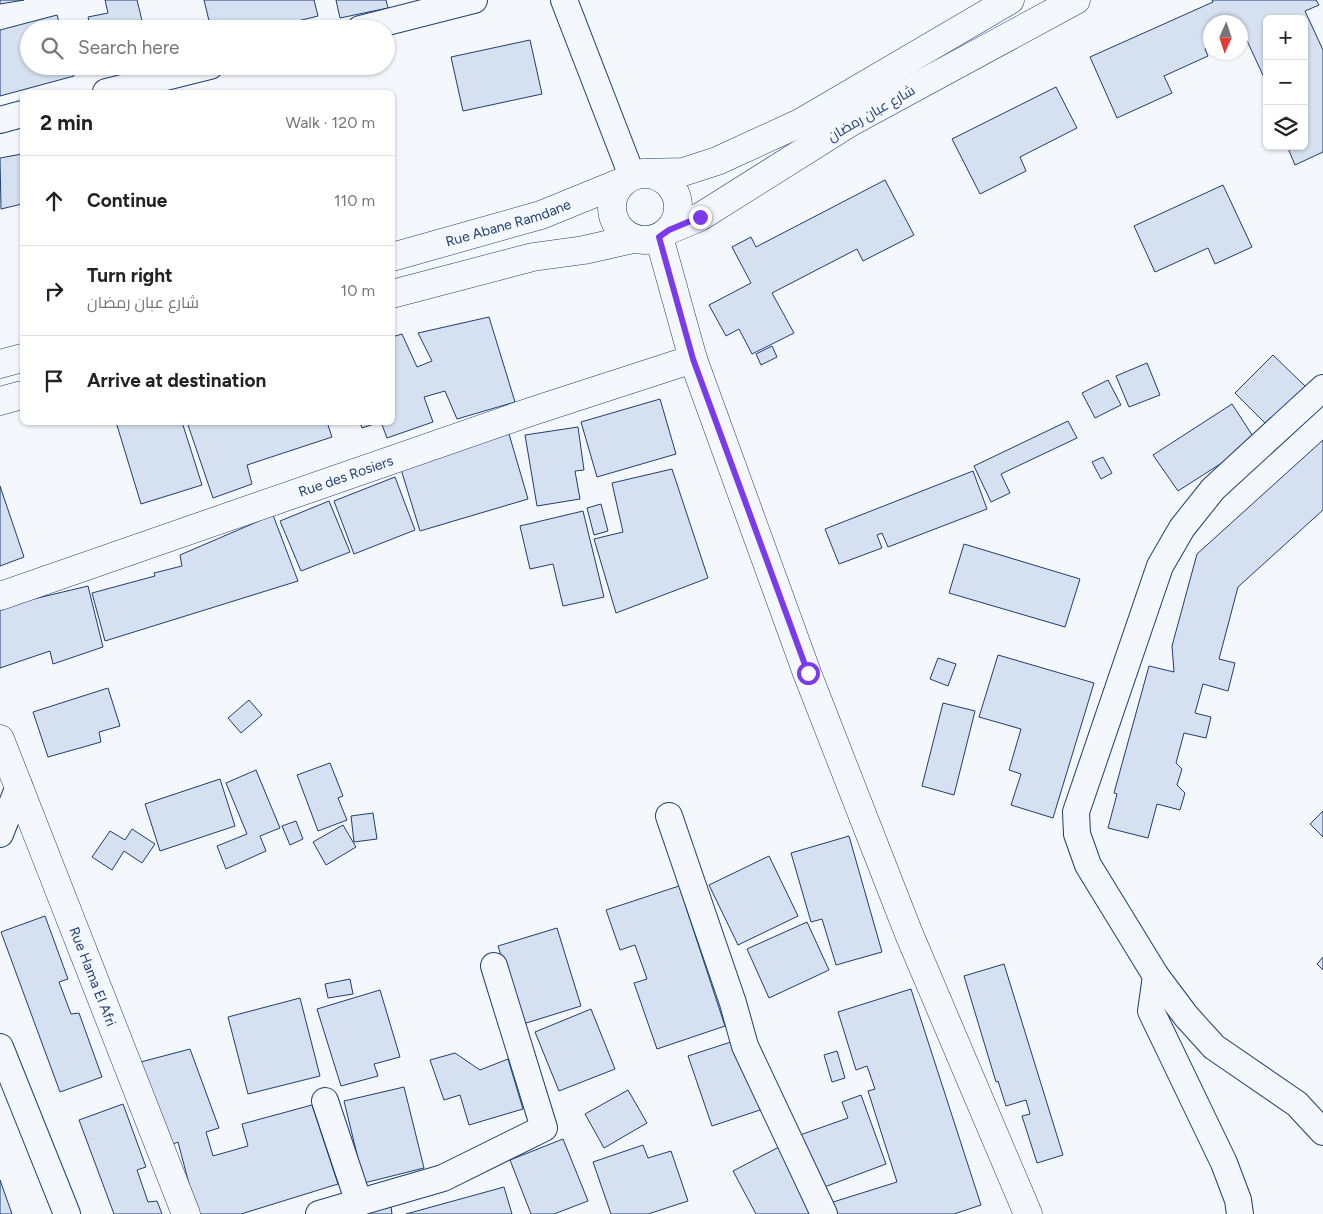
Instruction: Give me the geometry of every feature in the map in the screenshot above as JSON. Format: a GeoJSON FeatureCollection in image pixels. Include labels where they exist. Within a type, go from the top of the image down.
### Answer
{"type":"FeatureCollection","features":[{"type":"Feature","properties":{"kind":"street"},"geometry":{"type":"LineString","coordinates":[[395,20],[474,0]]}},
{"type":"Feature","properties":{"kind":"street"},"geometry":{"type":"LineString","coordinates":[[564,0],[632,177]]}},
{"type":"Feature","properties":{"kind":"street","name":"شارع عبان رمضان"},"geometry":{"type":"LineString","coordinates":[[632,177],[683,172],[717,161],[800,123],[1010,0]]}},
{"type":"Feature","properties":{"kind":"street","name":"شارع عبان رمضان"},"geometry":{"type":"LineString","coordinates":[[395,293],[534,257],[584,250],[654,235],[700,217],[852,122],[1076,0]]}},
{"type":"Feature","properties":{"kind":"street"},"geometry":{"type":"LineString","coordinates":[[114,90],[174,75]]}},
{"type":"Feature","properties":{"kind":"street"},"geometry":{"type":"LineString","coordinates":[[0,120],[20,115]]}},
{"type":"Feature","properties":{"kind":"street"},"geometry":{"type":"LineString","coordinates":[[632,177],[660,178],[665,180],[673,189],[677,198],[678,210],[676,221],[654,235],[619,228],[615,223],[611,212],[611,202],[615,191],[632,177]]}},
{"type":"Feature","properties":{"kind":"street","name":"Rue Abane Ramdane"},"geometry":{"type":"LineString","coordinates":[[395,256],[541,215],[632,177]]}},
{"type":"Feature","properties":{"kind":"street"},"geometry":{"type":"LineString","coordinates":[[654,235],[693,359],[808,673],[909,934],[1028,1214]]}},
{"type":"Feature","properties":{"kind":"street"},"geometry":{"type":"LineString","coordinates":[[0,364],[20,359]]}},
{"type":"Feature","properties":{"kind":"street","name":"Rue des Rosiers"},"geometry":{"type":"LineString","coordinates":[[0,596],[533,411],[693,359]]}},
{"type":"Feature","properties":{"kind":"street"},"geometry":{"type":"LineString","coordinates":[[1323,388],[1213,489],[1182,528],[1160,566],[1076,812],[1077,834],[1088,865],[1156,976],[1186,1016],[1214,1047],[1297,1104],[1323,1132]]}},
{"type":"Feature","properties":{"kind":"street"},"geometry":{"type":"LineString","coordinates":[[0,401],[20,396]]}},
{"type":"Feature","properties":{"kind":"street","name":"Rue Hama El Afri"},"geometry":{"type":"LineString","coordinates":[[0,739],[186,1214]]}},
{"type":"Feature","properties":{"kind":"street"},"geometry":{"type":"LineString","coordinates":[[0,834],[19,786]]}},
{"type":"Feature","properties":{"kind":"street"},"geometry":{"type":"LineString","coordinates":[[669,816],[733,1003],[745,1046],[824,1214]]}},
{"type":"Feature","properties":{"kind":"street"},"geometry":{"type":"LineString","coordinates":[[319,1214],[443,1178],[544,1128],[494,966]]}},
{"type":"Feature","properties":{"kind":"street"},"geometry":{"type":"LineString","coordinates":[[1156,976],[1151,1011],[1224,1163],[1238,1200],[1240,1214]]}},
{"type":"Feature","properties":{"kind":"street"},"geometry":{"type":"LineString","coordinates":[[0,1047],[67,1214]]}},
{"type":"Feature","properties":{"kind":"street"},"geometry":{"type":"LineString","coordinates":[[325,1101],[359,1203]]}},
{"type":"Feature","properties":{"kind":"building"},"geometry":{"type":"Polygon","coordinates":[[[0,0],[24,0],[0,4],[0,0]]]}},
{"type":"Feature","properties":{"kind":"building"},"geometry":{"type":"Polygon","coordinates":[[[105,0],[137,0],[142,20],[89,20],[88,17],[108,13],[105,0]]]}},
{"type":"Feature","properties":{"kind":"building"},"geometry":{"type":"Polygon","coordinates":[[[204,0],[314,0],[318,16],[302,20],[209,20],[204,0]]]}},
{"type":"Feature","properties":{"kind":"building"},"geometry":{"type":"Polygon","coordinates":[[[336,0],[386,0],[388,8],[340,18],[336,0]]]}},
{"type":"Feature","properties":{"kind":"building"},"geometry":{"type":"Polygon","coordinates":[[[1212,0],[1316,0],[1319,5],[1305,11],[1307,15],[1263,15],[1263,75],[1248,43],[1248,15],[1203,15],[1203,58],[1164,76],[1172,93],[1117,118],[1090,57],[1213,2],[1212,0]]]}},
{"type":"Feature","properties":{"kind":"building"},"geometry":{"type":"Polygon","coordinates":[[[57,15],[58,20],[38,20],[57,15]]]}},
{"type":"Feature","properties":{"kind":"building"},"geometry":{"type":"Polygon","coordinates":[[[1308,18],[1323,50],[1323,152],[1295,165],[1289,150],[1308,150],[1308,18]]]}},
{"type":"Feature","properties":{"kind":"building"},"geometry":{"type":"Polygon","coordinates":[[[20,25],[20,75],[74,76],[0,96],[0,30],[20,25]]]}},
{"type":"Feature","properties":{"kind":"building"},"geometry":{"type":"Polygon","coordinates":[[[530,40],[542,94],[463,111],[451,57],[530,40]]]}},
{"type":"Feature","properties":{"kind":"building"},"geometry":{"type":"Polygon","coordinates":[[[1056,87],[1077,128],[1020,157],[1026,171],[980,194],[952,139],[1056,87]]]}},
{"type":"Feature","properties":{"kind":"building"},"geometry":{"type":"Polygon","coordinates":[[[20,154],[20,204],[1,209],[0,158],[20,154]]]}},
{"type":"Feature","properties":{"kind":"building"},"geometry":{"type":"Polygon","coordinates":[[[885,180],[914,235],[863,261],[857,249],[772,293],[794,333],[752,354],[739,329],[726,336],[709,305],[751,283],[732,247],[751,237],[756,247],[885,180]]]}},
{"type":"Feature","properties":{"kind":"building"},"geometry":{"type":"Polygon","coordinates":[[[1223,185],[1252,247],[1215,264],[1208,248],[1155,272],[1134,226],[1223,185]]]}},
{"type":"Feature","properties":{"kind":"building"},"geometry":{"type":"Polygon","coordinates":[[[489,317],[515,402],[457,419],[445,391],[424,397],[433,422],[387,438],[382,425],[395,425],[395,336],[402,334],[417,367],[432,361],[418,333],[489,317]]]}},
{"type":"Feature","properties":{"kind":"building"},"geometry":{"type":"Polygon","coordinates":[[[772,346],[777,357],[761,365],[756,354],[772,346]]]}},
{"type":"Feature","properties":{"kind":"building"},"geometry":{"type":"Polygon","coordinates":[[[1273,355],[1306,387],[1268,426],[1235,393],[1273,355]]]}},
{"type":"Feature","properties":{"kind":"building"},"geometry":{"type":"Polygon","coordinates":[[[1147,363],[1160,395],[1129,407],[1116,376],[1147,363]]]}},
{"type":"Feature","properties":{"kind":"building"},"geometry":{"type":"Polygon","coordinates":[[[1108,380],[1121,405],[1095,418],[1082,393],[1108,380]]]}},
{"type":"Feature","properties":{"kind":"building"},"geometry":{"type":"Polygon","coordinates":[[[660,399],[676,454],[597,477],[581,422],[660,399]]]}},
{"type":"Feature","properties":{"kind":"building"},"geometry":{"type":"Polygon","coordinates":[[[1232,404],[1256,441],[1178,491],[1153,455],[1232,404]]]}},
{"type":"Feature","properties":{"kind":"building"},"geometry":{"type":"Polygon","coordinates":[[[1068,421],[1077,438],[1001,474],[1010,493],[991,502],[974,466],[1068,421]]]}},
{"type":"Feature","properties":{"kind":"building"},"geometry":{"type":"Polygon","coordinates":[[[117,425],[183,425],[202,485],[141,504],[117,425]]]}},
{"type":"Feature","properties":{"kind":"building"},"geometry":{"type":"Polygon","coordinates":[[[188,425],[328,425],[332,437],[247,465],[252,484],[213,498],[188,425]]]}},
{"type":"Feature","properties":{"kind":"building"},"geometry":{"type":"Polygon","coordinates":[[[578,427],[584,470],[575,471],[580,499],[537,506],[525,435],[578,427]]]}},
{"type":"Feature","properties":{"kind":"building"},"geometry":{"type":"Polygon","coordinates":[[[509,434],[528,499],[420,531],[400,466],[509,434]]]}},
{"type":"Feature","properties":{"kind":"building"},"geometry":{"type":"Polygon","coordinates":[[[1323,440],[1323,510],[1238,587],[1219,659],[1235,663],[1228,691],[1203,684],[1195,713],[1211,717],[1206,738],[1184,733],[1176,763],[1182,769],[1177,785],[1185,793],[1180,810],[1157,804],[1148,838],[1108,828],[1117,794],[1114,793],[1149,666],[1174,672],[1172,646],[1197,554],[1323,440]]]}},
{"type":"Feature","properties":{"kind":"building"},"geometry":{"type":"Polygon","coordinates":[[[1103,457],[1112,473],[1101,479],[1092,462],[1103,457]]]}},
{"type":"Feature","properties":{"kind":"building"},"geometry":{"type":"Polygon","coordinates":[[[672,469],[708,578],[616,613],[594,539],[623,532],[612,483],[672,469]]]}},
{"type":"Feature","properties":{"kind":"building"},"geometry":{"type":"Polygon","coordinates":[[[973,471],[987,509],[888,547],[882,533],[877,535],[882,548],[839,564],[825,529],[973,471]]]}},
{"type":"Feature","properties":{"kind":"building"},"geometry":{"type":"Polygon","coordinates":[[[395,477],[415,530],[354,554],[334,501],[395,477]]]}},
{"type":"Feature","properties":{"kind":"building"},"geometry":{"type":"Polygon","coordinates":[[[0,486],[24,557],[0,566],[0,486]]]}},
{"type":"Feature","properties":{"kind":"building"},"geometry":{"type":"Polygon","coordinates":[[[329,501],[350,552],[301,571],[280,521],[329,501]]]}},
{"type":"Feature","properties":{"kind":"building"},"geometry":{"type":"Polygon","coordinates":[[[601,504],[608,531],[594,535],[587,508],[601,504]]]}},
{"type":"Feature","properties":{"kind":"building"},"geometry":{"type":"Polygon","coordinates":[[[583,511],[604,597],[563,606],[553,564],[530,569],[520,526],[583,511]]]}},
{"type":"Feature","properties":{"kind":"building"},"geometry":{"type":"Polygon","coordinates":[[[273,515],[298,581],[105,641],[92,593],[155,576],[154,573],[182,566],[180,555],[273,515]]]}},
{"type":"Feature","properties":{"kind":"building"},"geometry":{"type":"Polygon","coordinates":[[[964,544],[1080,579],[1065,627],[949,593],[964,544]]]}},
{"type":"Feature","properties":{"kind":"building"},"geometry":{"type":"Polygon","coordinates":[[[88,586],[103,647],[53,664],[50,651],[0,668],[0,607],[88,586]]]}},
{"type":"Feature","properties":{"kind":"building"},"geometry":{"type":"Polygon","coordinates":[[[998,655],[1094,683],[1053,818],[1011,805],[1021,774],[1009,770],[1021,729],[979,717],[998,655]]]}},
{"type":"Feature","properties":{"kind":"building"},"geometry":{"type":"Polygon","coordinates":[[[938,658],[956,664],[948,686],[930,679],[938,658]]]}},
{"type":"Feature","properties":{"kind":"building"},"geometry":{"type":"Polygon","coordinates":[[[108,688],[120,726],[99,732],[101,742],[48,757],[33,712],[108,688]]]}},
{"type":"Feature","properties":{"kind":"building"},"geometry":{"type":"Polygon","coordinates":[[[249,700],[262,715],[241,733],[228,718],[249,700]]]}},
{"type":"Feature","properties":{"kind":"building"},"geometry":{"type":"Polygon","coordinates":[[[943,703],[975,711],[954,795],[922,786],[943,703]]]}},
{"type":"Feature","properties":{"kind":"building"},"geometry":{"type":"Polygon","coordinates":[[[330,763],[343,796],[338,798],[347,820],[318,831],[297,775],[330,763]]]}},
{"type":"Feature","properties":{"kind":"building"},"geometry":{"type":"Polygon","coordinates":[[[256,770],[280,828],[260,836],[266,851],[226,869],[217,846],[247,834],[226,783],[256,770]]]}},
{"type":"Feature","properties":{"kind":"building"},"geometry":{"type":"Polygon","coordinates":[[[220,779],[235,826],[160,851],[145,804],[220,779]]]}},
{"type":"Feature","properties":{"kind":"building"},"geometry":{"type":"Polygon","coordinates":[[[1323,811],[1323,837],[1310,824],[1323,811]]]}},
{"type":"Feature","properties":{"kind":"building"},"geometry":{"type":"Polygon","coordinates":[[[373,813],[377,839],[354,842],[351,816],[373,813]]]}},
{"type":"Feature","properties":{"kind":"building"},"geometry":{"type":"Polygon","coordinates":[[[296,821],[303,839],[290,845],[282,826],[296,821]]]}},
{"type":"Feature","properties":{"kind":"building"},"geometry":{"type":"Polygon","coordinates":[[[343,825],[356,847],[326,865],[313,842],[343,825]]]}},
{"type":"Feature","properties":{"kind":"building"},"geometry":{"type":"Polygon","coordinates":[[[132,829],[155,844],[142,863],[124,851],[112,870],[92,857],[110,831],[125,840],[132,829]]]}},
{"type":"Feature","properties":{"kind":"building"},"geometry":{"type":"Polygon","coordinates":[[[849,836],[882,952],[836,965],[822,919],[811,922],[791,853],[849,836]]]}},
{"type":"Feature","properties":{"kind":"building"},"geometry":{"type":"Polygon","coordinates":[[[769,856],[798,916],[738,945],[709,885],[769,856]]]}},
{"type":"Feature","properties":{"kind":"building"},"geometry":{"type":"Polygon","coordinates":[[[679,886],[725,1026],[657,1049],[634,983],[647,979],[635,945],[620,950],[606,910],[679,886]]]}},
{"type":"Feature","properties":{"kind":"building"},"geometry":{"type":"Polygon","coordinates":[[[45,916],[68,979],[59,982],[71,1014],[79,1013],[102,1077],[60,1092],[1,932],[45,916]]]}},
{"type":"Feature","properties":{"kind":"building"},"geometry":{"type":"Polygon","coordinates":[[[807,922],[829,970],[769,998],[747,949],[807,922]]]}},
{"type":"Feature","properties":{"kind":"building"},"geometry":{"type":"Polygon","coordinates":[[[557,928],[581,1006],[523,1024],[498,946],[557,928]]]}},
{"type":"Feature","properties":{"kind":"building"},"geometry":{"type":"Polygon","coordinates":[[[1323,957],[1323,970],[1317,964],[1323,957]]]}},
{"type":"Feature","properties":{"kind":"building"},"geometry":{"type":"Polygon","coordinates":[[[1004,964],[1063,1155],[1037,1163],[1022,1116],[1030,1114],[1026,1100],[1006,1106],[998,1081],[996,1082],[964,976],[1004,964]]]}},
{"type":"Feature","properties":{"kind":"building"},"geometry":{"type":"Polygon","coordinates":[[[350,979],[353,994],[328,998],[325,984],[350,979]]]}},
{"type":"Feature","properties":{"kind":"building"},"geometry":{"type":"Polygon","coordinates":[[[911,989],[981,1205],[954,1214],[834,1214],[830,1203],[897,1182],[868,1091],[875,1089],[867,1066],[856,1070],[838,1012],[911,989]]]}},
{"type":"Feature","properties":{"kind":"building"},"geometry":{"type":"Polygon","coordinates":[[[380,990],[400,1057],[374,1064],[378,1076],[341,1086],[317,1009],[380,990]]]}},
{"type":"Feature","properties":{"kind":"building"},"geometry":{"type":"Polygon","coordinates":[[[300,998],[320,1076],[248,1094],[228,1017],[300,998]]]}},
{"type":"Feature","properties":{"kind":"building"},"geometry":{"type":"Polygon","coordinates":[[[591,1009],[615,1069],[559,1091],[535,1032],[591,1009]]]}},
{"type":"Feature","properties":{"kind":"building"},"geometry":{"type":"Polygon","coordinates":[[[740,1039],[763,1109],[712,1126],[688,1056],[740,1039]]]}},
{"type":"Feature","properties":{"kind":"building"},"geometry":{"type":"Polygon","coordinates":[[[190,1049],[219,1128],[206,1132],[213,1156],[248,1146],[242,1124],[312,1105],[338,1184],[241,1214],[197,1214],[178,1142],[169,1146],[137,1063],[190,1049]]]}},
{"type":"Feature","properties":{"kind":"building"},"geometry":{"type":"Polygon","coordinates":[[[837,1051],[845,1078],[832,1082],[824,1055],[837,1051]]]}},
{"type":"Feature","properties":{"kind":"building"},"geometry":{"type":"Polygon","coordinates":[[[455,1053],[480,1070],[508,1059],[523,1109],[469,1125],[460,1095],[444,1100],[430,1060],[455,1053]]]}},
{"type":"Feature","properties":{"kind":"building"},"geometry":{"type":"Polygon","coordinates":[[[404,1087],[424,1168],[364,1183],[344,1101],[404,1087]]]}},
{"type":"Feature","properties":{"kind":"building"},"geometry":{"type":"Polygon","coordinates":[[[628,1090],[647,1123],[604,1148],[585,1114],[628,1090]]]}},
{"type":"Feature","properties":{"kind":"building"},"geometry":{"type":"Polygon","coordinates":[[[861,1095],[886,1164],[819,1189],[800,1135],[848,1118],[842,1102],[861,1095]]]}},
{"type":"Feature","properties":{"kind":"building"},"geometry":{"type":"Polygon","coordinates":[[[123,1104],[146,1167],[137,1170],[148,1202],[157,1201],[162,1214],[114,1214],[79,1120],[123,1104]]]}},
{"type":"Feature","properties":{"kind":"building"},"geometry":{"type":"Polygon","coordinates":[[[563,1139],[588,1201],[554,1214],[531,1214],[510,1160],[563,1139]]]}},
{"type":"Feature","properties":{"kind":"building"},"geometry":{"type":"Polygon","coordinates":[[[643,1145],[648,1158],[671,1151],[688,1201],[648,1214],[611,1214],[593,1162],[643,1145]]]}},
{"type":"Feature","properties":{"kind":"building"},"geometry":{"type":"Polygon","coordinates":[[[779,1147],[814,1214],[756,1214],[733,1171],[779,1147]]]}},
{"type":"Feature","properties":{"kind":"building"},"geometry":{"type":"Polygon","coordinates":[[[0,1180],[12,1214],[0,1214],[0,1180]]]}},
{"type":"Feature","properties":{"kind":"building"},"geometry":{"type":"Polygon","coordinates":[[[504,1187],[512,1214],[406,1214],[504,1187]]]}},
{"type":"Feature","properties":{"kind":"building"},"geometry":{"type":"Polygon","coordinates":[[[391,1207],[392,1214],[354,1214],[391,1207]]]}},
{"type":"Feature","properties":{"kind":"route"},"geometry":{"type":"LineString","coordinates":[[700,217],[669,230],[659,237],[693,359],[808,673]]}}]}
